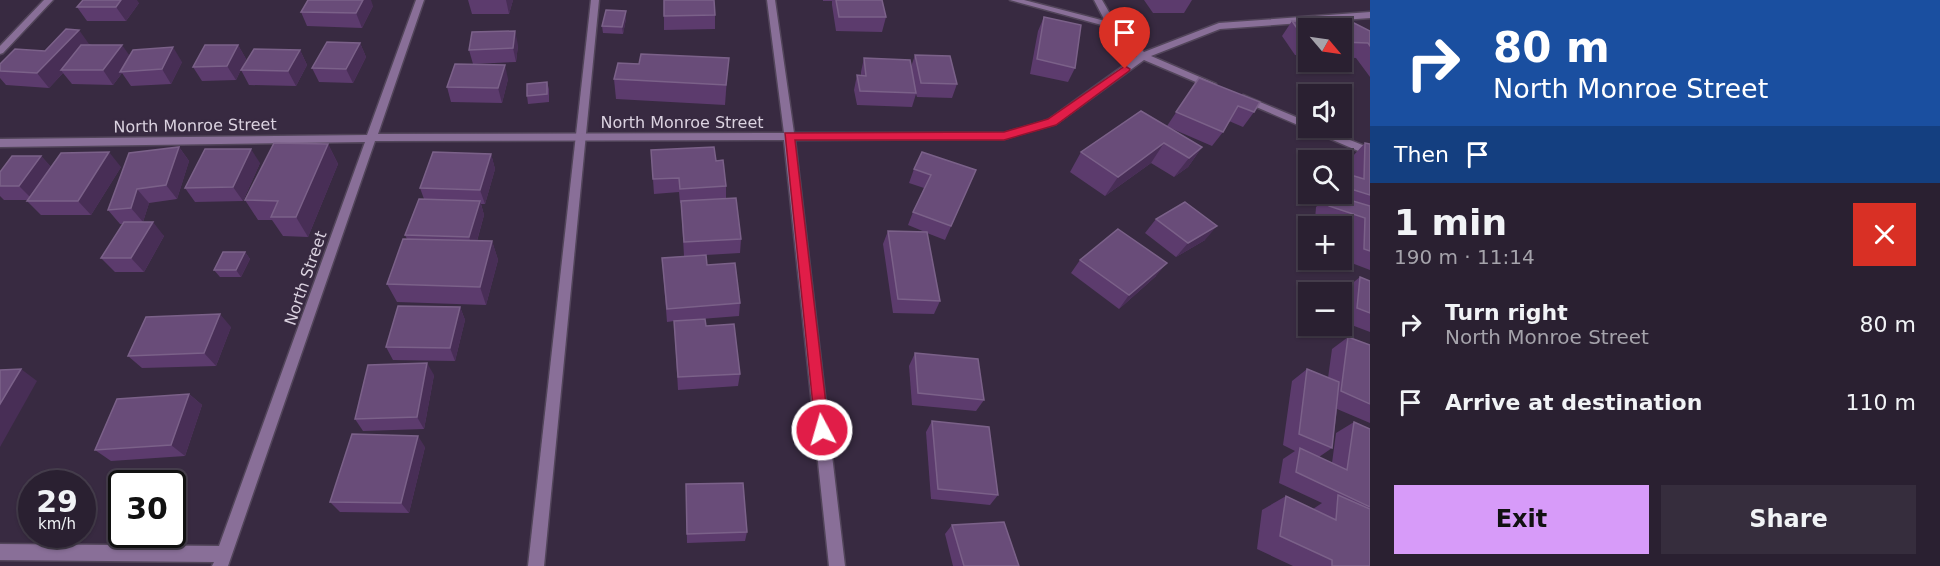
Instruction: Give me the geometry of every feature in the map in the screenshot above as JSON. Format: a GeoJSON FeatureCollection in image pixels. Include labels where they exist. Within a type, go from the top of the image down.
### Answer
{"type":"FeatureCollection","features":[{"type":"Feature","properties":{"kind":"street"},"geometry":{"type":"LineString","coordinates":[[0,51],[49,0]]}},
{"type":"Feature","properties":{"kind":"street","name":"North Street"},"geometry":{"type":"LineString","coordinates":[[222,560],[420,0]]}},
{"type":"Feature","properties":{"kind":"street"},"geometry":{"type":"LineString","coordinates":[[536,566],[595,0]]}},
{"type":"Feature","properties":{"kind":"street"},"geometry":{"type":"LineString","coordinates":[[771,0],[789,136],[837,566]]}},
{"type":"Feature","properties":{"kind":"street"},"geometry":{"type":"LineString","coordinates":[[1014,0],[1112,25]]}},
{"type":"Feature","properties":{"kind":"street"},"geometry":{"type":"LineString","coordinates":[[1098,0],[1112,25],[1143,56],[1220,88]]}},
{"type":"Feature","properties":{"kind":"street","name":"North Monroe Street"},"geometry":{"type":"LineString","coordinates":[[0,143],[372,138],[1004,136],[1052,122],[1143,56],[1219,26],[1370,15]]}},
{"type":"Feature","properties":{"kind":"street"},"geometry":{"type":"LineString","coordinates":[[1231,93],[1298,122]]}},
{"type":"Feature","properties":{"kind":"street"},"geometry":{"type":"LineString","coordinates":[[1336,138],[1370,152]]}},
{"type":"Feature","properties":{"kind":"street"},"geometry":{"type":"LineString","coordinates":[[0,552],[222,560]]}},
{"type":"Feature","properties":{"kind":"building"},"geometry":{"type":"Polygon","coordinates":[[[83,0],[121,0],[116,7],[77,7],[83,0]]]}},
{"type":"Feature","properties":{"kind":"building"},"geometry":{"type":"Polygon","coordinates":[[[308,0],[363,0],[356,13],[301,12],[308,0]]]}},
{"type":"Feature","properties":{"kind":"building"},"geometry":{"type":"Polygon","coordinates":[[[664,0],[714,0],[715,15],[664,16],[664,0]]]}},
{"type":"Feature","properties":{"kind":"building"},"geometry":{"type":"Polygon","coordinates":[[[836,0],[882,0],[886,17],[839,17],[836,0]]]}},
{"type":"Feature","properties":{"kind":"building"},"geometry":{"type":"Polygon","coordinates":[[[606,10],[626,11],[622,27],[602,26],[606,10]]]}},
{"type":"Feature","properties":{"kind":"building"},"geometry":{"type":"Polygon","coordinates":[[[1044,17],[1081,25],[1075,68],[1037,59],[1044,17]]]}},
{"type":"Feature","properties":{"kind":"building"},"geometry":{"type":"Polygon","coordinates":[[[1292,21],[1298,21],[1298,30],[1292,21]]]}},
{"type":"Feature","properties":{"kind":"building"},"geometry":{"type":"Polygon","coordinates":[[[1352,22],[1370,31],[1370,46],[1368,43],[1352,42],[1352,22]]]}},
{"type":"Feature","properties":{"kind":"building"},"geometry":{"type":"Polygon","coordinates":[[[66,29],[79,30],[37,73],[0,71],[0,64],[15,49],[45,51],[66,29]]]}},
{"type":"Feature","properties":{"kind":"building"},"geometry":{"type":"Polygon","coordinates":[[[515,31],[513,48],[469,50],[472,32],[515,31]]]}},
{"type":"Feature","properties":{"kind":"building"},"geometry":{"type":"Polygon","coordinates":[[[327,42],[360,43],[346,69],[312,68],[327,42]]]}},
{"type":"Feature","properties":{"kind":"building"},"geometry":{"type":"Polygon","coordinates":[[[81,45],[122,45],[103,70],[61,70],[81,45]]]}},
{"type":"Feature","properties":{"kind":"building"},"geometry":{"type":"Polygon","coordinates":[[[205,45],[238,45],[227,66],[193,67],[205,45]]]}},
{"type":"Feature","properties":{"kind":"building"},"geometry":{"type":"Polygon","coordinates":[[[173,47],[162,69],[120,72],[133,50],[173,47]]]}},
{"type":"Feature","properties":{"kind":"building"},"geometry":{"type":"Polygon","coordinates":[[[254,49],[300,50],[288,71],[241,70],[254,49]]]}},
{"type":"Feature","properties":{"kind":"building"},"geometry":{"type":"Polygon","coordinates":[[[641,54],[729,58],[726,85],[614,79],[618,63],[639,64],[641,54]]]}},
{"type":"Feature","properties":{"kind":"building"},"geometry":{"type":"Polygon","coordinates":[[[915,55],[950,56],[957,84],[921,83],[915,55]]]}},
{"type":"Feature","properties":{"kind":"building"},"geometry":{"type":"Polygon","coordinates":[[[864,58],[910,60],[916,93],[860,91],[857,75],[866,76],[864,58]]]}},
{"type":"Feature","properties":{"kind":"building"},"geometry":{"type":"Polygon","coordinates":[[[455,64],[505,65],[498,88],[447,87],[455,64]]]}},
{"type":"Feature","properties":{"kind":"building"},"geometry":{"type":"Polygon","coordinates":[[[1199,78],[1260,102],[1254,112],[1238,106],[1223,132],[1176,112],[1199,78]]]}},
{"type":"Feature","properties":{"kind":"building"},"geometry":{"type":"Polygon","coordinates":[[[547,82],[547,94],[527,96],[527,84],[547,82]]]}},
{"type":"Feature","properties":{"kind":"building"},"geometry":{"type":"Polygon","coordinates":[[[1141,111],[1202,147],[1189,158],[1164,143],[1118,177],[1081,152],[1141,111]]]}},
{"type":"Feature","properties":{"kind":"building"},"geometry":{"type":"Polygon","coordinates":[[[274,143],[328,144],[296,217],[271,217],[278,201],[245,200],[274,143]]]}},
{"type":"Feature","properties":{"kind":"building"},"geometry":{"type":"Polygon","coordinates":[[[1365,143],[1370,144],[1370,195],[1352,189],[1352,175],[1364,179],[1365,143]]]}},
{"type":"Feature","properties":{"kind":"building"},"geometry":{"type":"Polygon","coordinates":[[[179,147],[166,185],[137,189],[131,208],[108,210],[129,153],[179,147]]]}},
{"type":"Feature","properties":{"kind":"building"},"geometry":{"type":"Polygon","coordinates":[[[714,147],[716,161],[723,160],[726,186],[680,189],[679,178],[653,179],[651,150],[714,147]]]}},
{"type":"Feature","properties":{"kind":"building"},"geometry":{"type":"Polygon","coordinates":[[[205,149],[251,149],[233,187],[185,188],[205,149]]]}},
{"type":"Feature","properties":{"kind":"building"},"geometry":{"type":"Polygon","coordinates":[[[109,152],[78,201],[27,201],[61,153],[109,152]]]}},
{"type":"Feature","properties":{"kind":"building"},"geometry":{"type":"Polygon","coordinates":[[[433,152],[491,154],[480,190],[420,188],[433,152]]]}},
{"type":"Feature","properties":{"kind":"building"},"geometry":{"type":"Polygon","coordinates":[[[922,152],[976,170],[951,226],[913,212],[931,175],[914,169],[922,152]]]}},
{"type":"Feature","properties":{"kind":"building"},"geometry":{"type":"Polygon","coordinates":[[[12,156],[41,156],[19,186],[0,186],[0,172],[12,156]]]}},
{"type":"Feature","properties":{"kind":"building"},"geometry":{"type":"Polygon","coordinates":[[[736,198],[741,239],[684,242],[681,201],[736,198]]]}},
{"type":"Feature","properties":{"kind":"building"},"geometry":{"type":"Polygon","coordinates":[[[419,199],[480,201],[469,237],[405,235],[419,199]]]}},
{"type":"Feature","properties":{"kind":"building"},"geometry":{"type":"Polygon","coordinates":[[[1352,201],[1370,206],[1370,251],[1364,249],[1365,218],[1329,206],[1329,204],[1352,204],[1352,201]]]}},
{"type":"Feature","properties":{"kind":"building"},"geometry":{"type":"Polygon","coordinates":[[[1185,202],[1217,226],[1188,243],[1156,219],[1185,202]]]}},
{"type":"Feature","properties":{"kind":"building"},"geometry":{"type":"Polygon","coordinates":[[[124,222],[153,222],[131,258],[101,258],[124,222]]]}},
{"type":"Feature","properties":{"kind":"building"},"geometry":{"type":"Polygon","coordinates":[[[1118,229],[1167,263],[1129,295],[1080,260],[1118,229]]]}},
{"type":"Feature","properties":{"kind":"building"},"geometry":{"type":"Polygon","coordinates":[[[888,231],[927,232],[940,301],[898,299],[888,231]]]}},
{"type":"Feature","properties":{"kind":"building"},"geometry":{"type":"Polygon","coordinates":[[[403,239],[492,241],[480,287],[387,284],[403,239]]]}},
{"type":"Feature","properties":{"kind":"building"},"geometry":{"type":"Polygon","coordinates":[[[223,252],[245,252],[236,270],[214,270],[223,252]]]}},
{"type":"Feature","properties":{"kind":"building"},"geometry":{"type":"Polygon","coordinates":[[[706,255],[707,265],[735,263],[740,303],[667,309],[662,258],[706,255]]]}},
{"type":"Feature","properties":{"kind":"building"},"geometry":{"type":"Polygon","coordinates":[[[1360,277],[1370,281],[1370,313],[1357,308],[1360,277]]]}},
{"type":"Feature","properties":{"kind":"building"},"geometry":{"type":"Polygon","coordinates":[[[398,306],[460,307],[450,348],[386,347],[398,306]]]}},
{"type":"Feature","properties":{"kind":"building"},"geometry":{"type":"Polygon","coordinates":[[[220,314],[204,353],[128,356],[146,317],[220,314]]]}},
{"type":"Feature","properties":{"kind":"building"},"geometry":{"type":"Polygon","coordinates":[[[705,319],[706,326],[734,324],[740,374],[678,377],[674,321],[705,319]]]}},
{"type":"Feature","properties":{"kind":"building"},"geometry":{"type":"Polygon","coordinates":[[[1348,337],[1370,345],[1370,404],[1341,391],[1348,337]]]}},
{"type":"Feature","properties":{"kind":"building"},"geometry":{"type":"Polygon","coordinates":[[[915,353],[978,359],[984,400],[918,393],[915,353]]]}},
{"type":"Feature","properties":{"kind":"building"},"geometry":{"type":"Polygon","coordinates":[[[427,363],[417,417],[355,419],[368,365],[427,363]]]}},
{"type":"Feature","properties":{"kind":"building"},"geometry":{"type":"Polygon","coordinates":[[[21,369],[0,404],[0,370],[21,369]]]}},
{"type":"Feature","properties":{"kind":"building"},"geometry":{"type":"Polygon","coordinates":[[[1307,369],[1339,382],[1332,448],[1299,434],[1307,369]]]}},
{"type":"Feature","properties":{"kind":"building"},"geometry":{"type":"Polygon","coordinates":[[[189,394],[171,445],[95,450],[117,399],[189,394]]]}},
{"type":"Feature","properties":{"kind":"building"},"geometry":{"type":"Polygon","coordinates":[[[932,421],[989,427],[998,495],[938,489],[932,421]]]}},
{"type":"Feature","properties":{"kind":"building"},"geometry":{"type":"Polygon","coordinates":[[[1354,422],[1370,429],[1370,507],[1296,472],[1300,448],[1347,470],[1354,422]]]}},
{"type":"Feature","properties":{"kind":"building"},"geometry":{"type":"Polygon","coordinates":[[[352,434],[418,436],[401,503],[330,502],[352,434]]]}},
{"type":"Feature","properties":{"kind":"building"},"geometry":{"type":"Polygon","coordinates":[[[743,483],[747,532],[687,534],[686,484],[743,483]]]}},
{"type":"Feature","properties":{"kind":"building"},"geometry":{"type":"Polygon","coordinates":[[[1338,495],[1370,509],[1370,566],[1332,566],[1332,560],[1280,536],[1286,496],[1336,520],[1338,495]]]}},
{"type":"Feature","properties":{"kind":"building"},"geometry":{"type":"Polygon","coordinates":[[[1004,522],[1019,566],[964,566],[952,525],[1004,522]]]}},
{"type":"Feature","properties":{"kind":"route"},"geometry":{"type":"LineString","coordinates":[[822,430],[789,136],[1004,136],[1052,122],[1125,69]]}}]}
